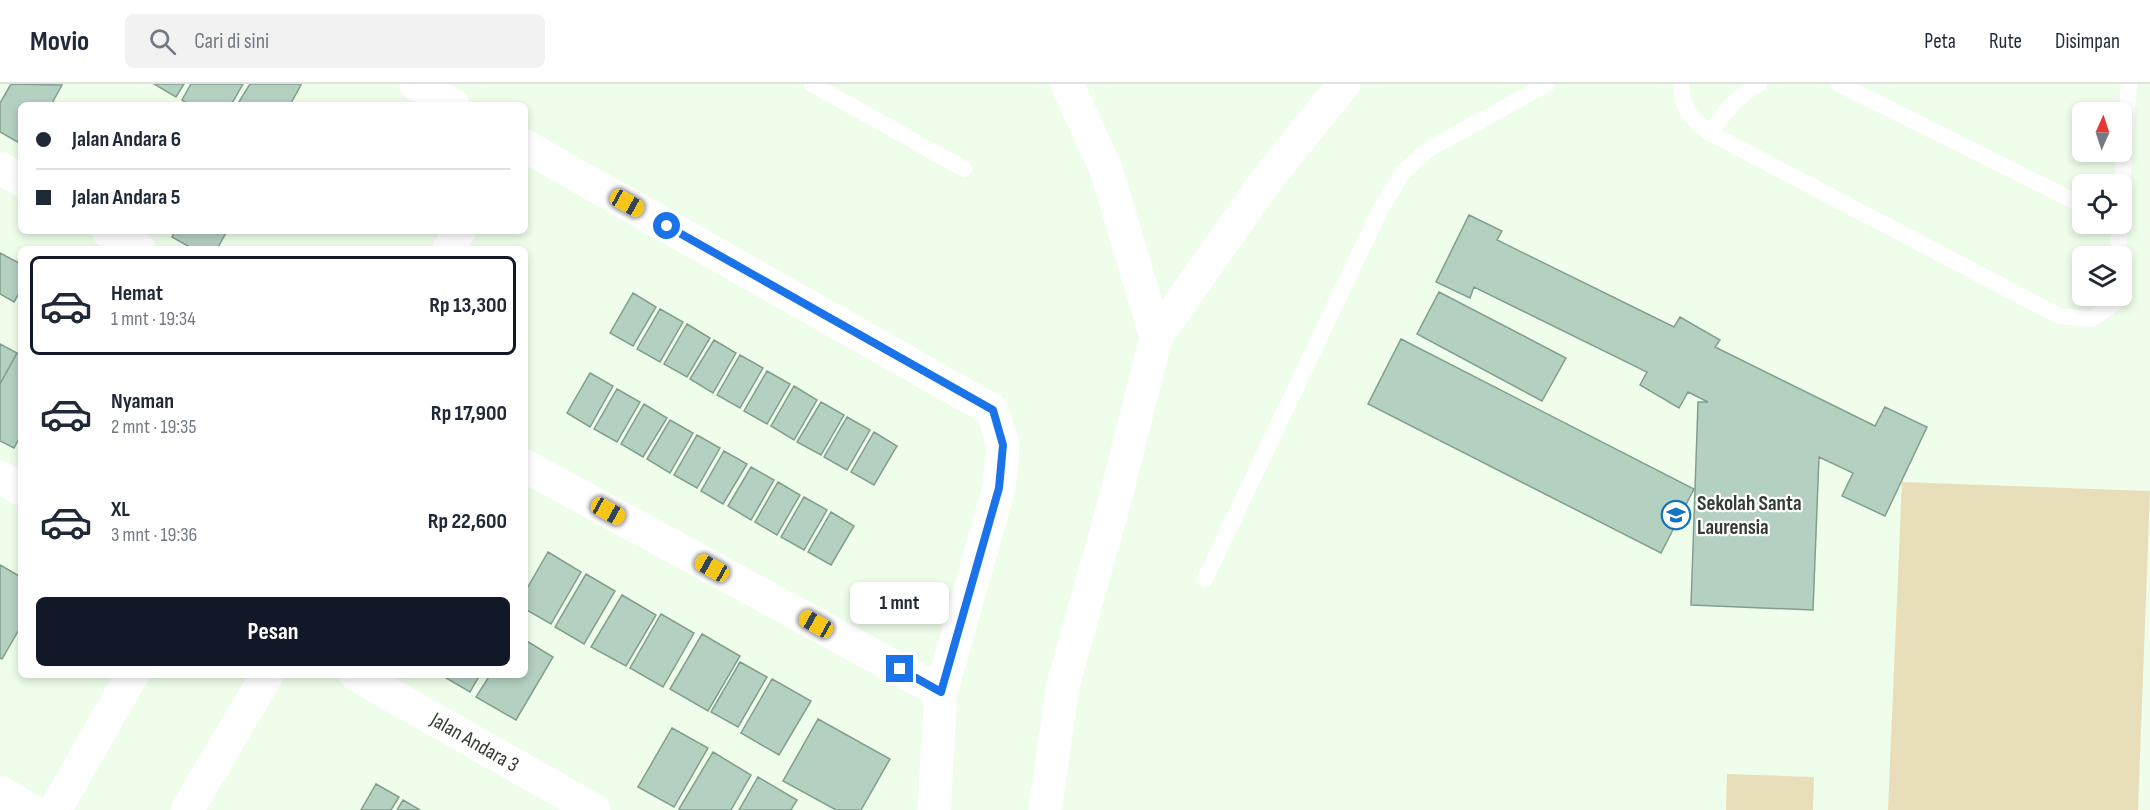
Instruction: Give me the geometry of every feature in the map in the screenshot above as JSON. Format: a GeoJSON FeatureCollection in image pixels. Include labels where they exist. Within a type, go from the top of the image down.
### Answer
{"type":"FeatureCollection","features":[{"type":"Feature","properties":{"kind":"street"},"geometry":{"type":"LineString","coordinates":[[416,84],[448,102]]}},
{"type":"Feature","properties":{"kind":"street"},"geometry":{"type":"LineString","coordinates":[[1067,84],[1106,169],[1156,336]]}},
{"type":"Feature","properties":{"kind":"street"},"geometry":{"type":"LineString","coordinates":[[1045,810],[1063,685],[1115,500],[1156,336],[1268,178],[1344,84]]}},
{"type":"Feature","properties":{"kind":"street"},"geometry":{"type":"LineString","coordinates":[[528,148],[993,410],[1003,445],[999,488],[941,692],[934,810]]}},
{"type":"Feature","properties":{"kind":"street"},"geometry":{"type":"LineString","coordinates":[[0,168],[18,178]]}},
{"type":"Feature","properties":{"kind":"street"},"geometry":{"type":"LineString","coordinates":[[113,234],[134,246]]}},
{"type":"Feature","properties":{"kind":"street"},"geometry":{"type":"LineString","coordinates":[[528,468],[941,692]]}},
{"type":"Feature","properties":{"kind":"street"},"geometry":{"type":"LineString","coordinates":[[0,477],[18,487]]}},
{"type":"Feature","properties":{"kind":"street"},"geometry":{"type":"LineString","coordinates":[[55,810],[130,678]]}},
{"type":"Feature","properties":{"kind":"street"},"geometry":{"type":"LineString","coordinates":[[187,810],[265,678]]}},
{"type":"Feature","properties":{"kind":"street","name":"Jalan Andara 3"},"geometry":{"type":"LineString","coordinates":[[361,678],[594,810]]}},
{"type":"Feature","properties":{"kind":"street"},"geometry":{"type":"LineString","coordinates":[[0,792],[31,810]]}},
{"type":"Feature","properties":{"kind":"lane"},"geometry":{"type":"LineString","coordinates":[[812,84],[964,169]]}},
{"type":"Feature","properties":{"kind":"lane"},"geometry":{"type":"LineString","coordinates":[[1205,579],[1381,207],[1404,171],[1429,149],[1547,84]]}},
{"type":"Feature","properties":{"kind":"lane"},"geometry":{"type":"LineString","coordinates":[[1681,84],[1683,102],[1690,117],[1710,133],[2059,316],[2092,319],[2111,306]]}},
{"type":"Feature","properties":{"kind":"lane"},"geometry":{"type":"LineString","coordinates":[[1710,133],[1724,113],[1749,89],[1759,84]]}},
{"type":"Feature","properties":{"kind":"lane"},"geometry":{"type":"LineString","coordinates":[[1839,84],[2072,200]]}},
{"type":"Feature","properties":{"kind":"lane"},"geometry":{"type":"LineString","coordinates":[[2123,174],[2129,84]]}},
{"type":"Feature","properties":{"kind":"shaded area"},"geometry":{"type":"Polygon","coordinates":[[[1902,482],[2150,491],[2138,810],[1888,810],[1902,482]]]}},
{"type":"Feature","properties":{"kind":"shaded area"},"geometry":{"type":"Polygon","coordinates":[[[1727,774],[1814,777],[1813,810],[1726,810],[1727,774]]]}},
{"type":"Feature","properties":{"kind":"building"},"geometry":{"type":"Polygon","coordinates":[[[11,84],[62,85],[53,102],[18,102],[18,142],[0,132],[0,103],[11,84]]]}},
{"type":"Feature","properties":{"kind":"building"},"geometry":{"type":"Polygon","coordinates":[[[154,84],[184,84],[176,97],[154,84]]]}},
{"type":"Feature","properties":{"kind":"building"},"geometry":{"type":"Polygon","coordinates":[[[191,84],[243,84],[233,102],[185,102],[182,100],[191,84]]]}},
{"type":"Feature","properties":{"kind":"building"},"geometry":{"type":"Polygon","coordinates":[[[250,84],[301,85],[292,102],[239,102],[250,84]]]}},
{"type":"Feature","properties":{"kind":"building"},"geometry":{"type":"Polygon","coordinates":[[[1469,215],[1502,231],[1497,240],[1674,327],[1680,317],[1720,340],[1715,347],[1875,426],[1885,407],[1927,427],[1885,516],[1842,496],[1853,473],[1819,457],[1813,610],[1691,605],[1698,402],[1708,402],[1688,392],[1679,408],[1640,385],[1647,372],[1474,287],[1470,298],[1436,282],[1469,215]]]}},
{"type":"Feature","properties":{"kind":"building"},"geometry":{"type":"Polygon","coordinates":[[[174,234],[225,234],[219,246],[188,246],[172,237],[174,234]]]}},
{"type":"Feature","properties":{"kind":"building"},"geometry":{"type":"Polygon","coordinates":[[[0,253],[18,262],[18,295],[14,302],[0,294],[0,253]]]}},
{"type":"Feature","properties":{"kind":"building"},"geometry":{"type":"Polygon","coordinates":[[[1439,292],[1566,358],[1542,401],[1417,334],[1439,292]]]}},
{"type":"Feature","properties":{"kind":"building"},"geometry":{"type":"Polygon","coordinates":[[[633,293],[656,307],[633,346],[610,333],[633,293]]]}},
{"type":"Feature","properties":{"kind":"building"},"geometry":{"type":"Polygon","coordinates":[[[660,309],[683,322],[660,362],[637,349],[660,309]]]}},
{"type":"Feature","properties":{"kind":"building"},"geometry":{"type":"Polygon","coordinates":[[[687,324],[710,338],[687,377],[664,364],[687,324]]]}},
{"type":"Feature","properties":{"kind":"building"},"geometry":{"type":"Polygon","coordinates":[[[1401,339],[1694,489],[1661,553],[1368,404],[1401,339]]]}},
{"type":"Feature","properties":{"kind":"building"},"geometry":{"type":"Polygon","coordinates":[[[714,340],[736,353],[713,393],[690,379],[714,340]]]}},
{"type":"Feature","properties":{"kind":"building"},"geometry":{"type":"Polygon","coordinates":[[[0,344],[17,353],[0,384],[0,344]]]}},
{"type":"Feature","properties":{"kind":"building"},"geometry":{"type":"Polygon","coordinates":[[[18,354],[18,441],[14,448],[0,441],[0,384],[18,354]]]}},
{"type":"Feature","properties":{"kind":"building"},"geometry":{"type":"Polygon","coordinates":[[[740,355],[763,368],[740,408],[717,395],[740,355]]]}},
{"type":"Feature","properties":{"kind":"building"},"geometry":{"type":"Polygon","coordinates":[[[767,371],[790,384],[767,424],[744,411],[767,371]]]}},
{"type":"Feature","properties":{"kind":"building"},"geometry":{"type":"Polygon","coordinates":[[[590,373],[613,386],[590,427],[567,413],[590,373]]]}},
{"type":"Feature","properties":{"kind":"building"},"geometry":{"type":"Polygon","coordinates":[[[794,386],[817,400],[794,440],[771,426],[794,386]]]}},
{"type":"Feature","properties":{"kind":"building"},"geometry":{"type":"Polygon","coordinates":[[[617,389],[640,402],[617,442],[594,429],[617,389]]]}},
{"type":"Feature","properties":{"kind":"building"},"geometry":{"type":"Polygon","coordinates":[[[821,402],[844,415],[821,455],[797,442],[821,402]]]}},
{"type":"Feature","properties":{"kind":"building"},"geometry":{"type":"Polygon","coordinates":[[[644,404],[667,418],[643,457],[621,444],[644,404]]]}},
{"type":"Feature","properties":{"kind":"building"},"geometry":{"type":"Polygon","coordinates":[[[847,417],[870,430],[847,470],[824,457],[847,417]]]}},
{"type":"Feature","properties":{"kind":"building"},"geometry":{"type":"Polygon","coordinates":[[[670,420],[693,433],[670,473],[647,459],[670,420]]]}},
{"type":"Feature","properties":{"kind":"building"},"geometry":{"type":"Polygon","coordinates":[[[874,432],[897,446],[874,485],[851,472],[874,432]]]}},
{"type":"Feature","properties":{"kind":"building"},"geometry":{"type":"Polygon","coordinates":[[[697,435],[720,448],[697,488],[674,475],[697,435]]]}},
{"type":"Feature","properties":{"kind":"building"},"geometry":{"type":"Polygon","coordinates":[[[724,451],[747,464],[723,504],[701,491],[724,451]]]}},
{"type":"Feature","properties":{"kind":"building"},"geometry":{"type":"Polygon","coordinates":[[[751,467],[774,480],[751,520],[728,506],[751,467]]]}},
{"type":"Feature","properties":{"kind":"building"},"geometry":{"type":"Polygon","coordinates":[[[778,482],[800,495],[777,535],[755,522],[778,482]]]}},
{"type":"Feature","properties":{"kind":"building"},"geometry":{"type":"Polygon","coordinates":[[[804,497],[827,510],[804,550],[781,537],[804,497]]]}},
{"type":"Feature","properties":{"kind":"building"},"geometry":{"type":"Polygon","coordinates":[[[831,512],[854,526],[831,565],[808,552],[831,512]]]}},
{"type":"Feature","properties":{"kind":"building"},"geometry":{"type":"Polygon","coordinates":[[[548,552],[581,572],[551,624],[528,611],[528,587],[548,552]]]}},
{"type":"Feature","properties":{"kind":"building"},"geometry":{"type":"Polygon","coordinates":[[[0,565],[18,575],[18,631],[2,659],[0,658],[0,565]]]}},
{"type":"Feature","properties":{"kind":"building"},"geometry":{"type":"Polygon","coordinates":[[[586,574],[615,591],[584,644],[555,627],[586,574]]]}},
{"type":"Feature","properties":{"kind":"building"},"geometry":{"type":"Polygon","coordinates":[[[622,595],[656,615],[626,666],[591,647],[622,595]]]}},
{"type":"Feature","properties":{"kind":"building"},"geometry":{"type":"Polygon","coordinates":[[[661,614],[694,633],[663,687],[630,668],[661,614]]]}},
{"type":"Feature","properties":{"kind":"building"},"geometry":{"type":"Polygon","coordinates":[[[702,634],[740,656],[708,711],[670,689],[702,634]]]}},
{"type":"Feature","properties":{"kind":"building"},"geometry":{"type":"Polygon","coordinates":[[[528,642],[553,657],[516,720],[476,697],[488,678],[528,678],[528,642]]]}},
{"type":"Feature","properties":{"kind":"building"},"geometry":{"type":"Polygon","coordinates":[[[740,662],[767,677],[738,727],[711,712],[740,662]]]}},
{"type":"Feature","properties":{"kind":"building"},"geometry":{"type":"Polygon","coordinates":[[[446,678],[478,678],[470,692],[446,678]]]}},
{"type":"Feature","properties":{"kind":"building"},"geometry":{"type":"Polygon","coordinates":[[[772,679],[811,701],[779,755],[741,733],[772,679]]]}},
{"type":"Feature","properties":{"kind":"building"},"geometry":{"type":"Polygon","coordinates":[[[818,719],[890,759],[861,810],[836,810],[783,781],[818,719]]]}},
{"type":"Feature","properties":{"kind":"building"},"geometry":{"type":"Polygon","coordinates":[[[672,728],[708,748],[674,807],[638,787],[672,728]]]}},
{"type":"Feature","properties":{"kind":"building"},"geometry":{"type":"Polygon","coordinates":[[[713,752],[751,775],[731,810],[679,809],[713,752]]]}},
{"type":"Feature","properties":{"kind":"building"},"geometry":{"type":"Polygon","coordinates":[[[758,777],[797,800],[791,810],[739,810],[758,777]]]}},
{"type":"Feature","properties":{"kind":"building"},"geometry":{"type":"Polygon","coordinates":[[[376,784],[399,797],[391,810],[361,810],[376,784]]]}},
{"type":"Feature","properties":{"kind":"building"},"geometry":{"type":"Polygon","coordinates":[[[403,800],[420,810],[397,810],[403,800]]]}},
{"type":"Feature","properties":{"kind":"place","name":"Sekolah Santa Laurensia"},"geometry":{"type":"Point","coordinates":[1676,515]}},
{"type":"Feature","properties":{"kind":"route"},"geometry":{"type":"LineString","coordinates":[[667,226],[993,410],[1003,445],[999,488],[941,692],[900,669]]}}]}
